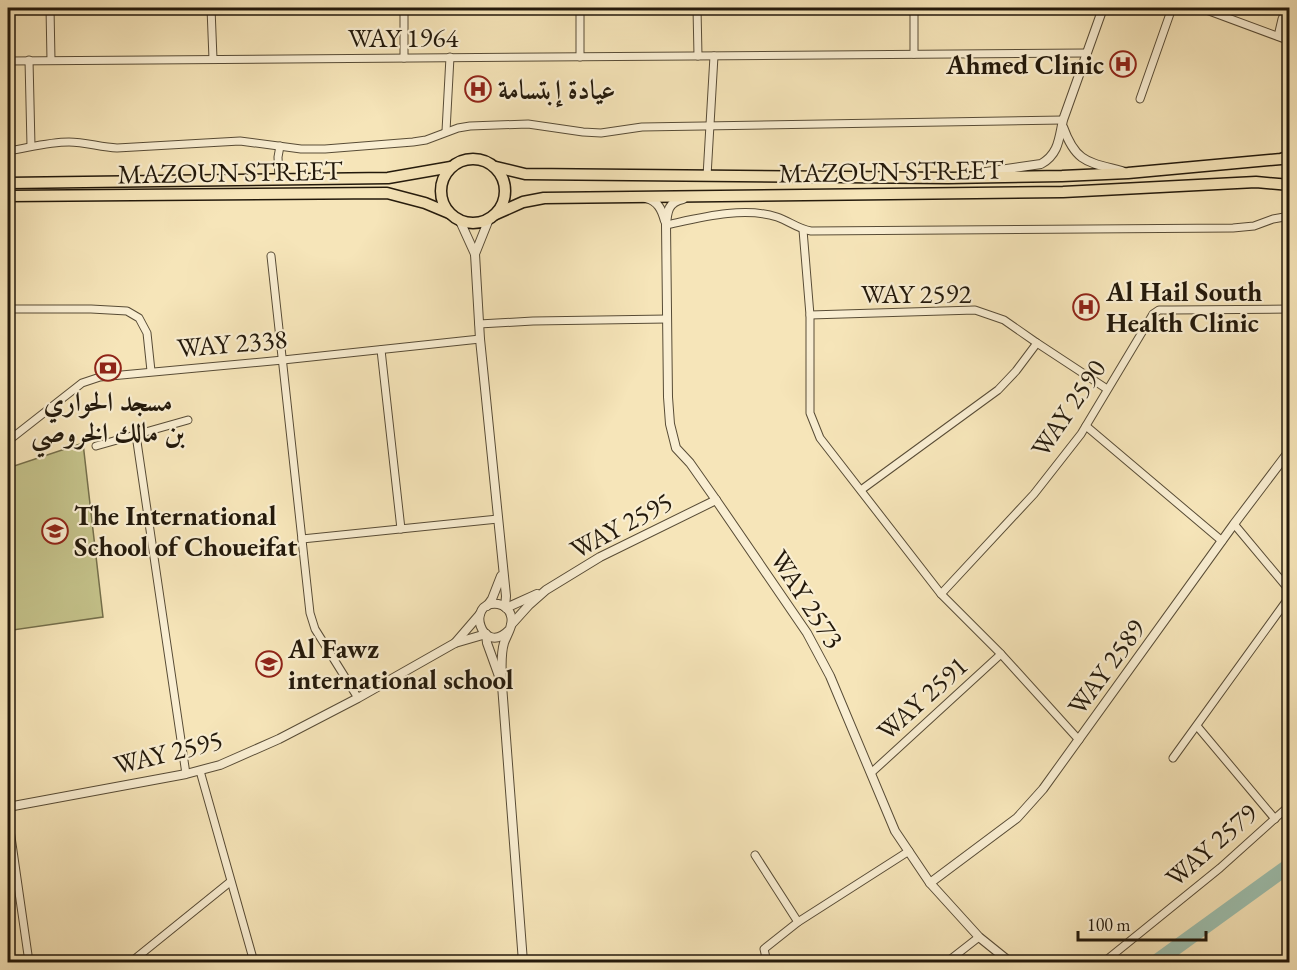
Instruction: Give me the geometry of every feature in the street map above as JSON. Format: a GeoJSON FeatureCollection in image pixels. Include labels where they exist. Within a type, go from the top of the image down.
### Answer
{"type":"FeatureCollection","features":[{"type":"Feature","properties":{"kind":"main road","name":"MAZOUN STREET"},"geometry":{"type":"LineString","coordinates":[[495,167],[525,174],[948,178],[1128,173],[1281,159],[1290,156]]}},
{"type":"Feature","properties":{"kind":"main road"},"geometry":{"type":"LineString","coordinates":[[469,158],[488,162],[495,167],[502,175],[505,196],[502,206],[493,217],[480,223],[470,223],[460,221],[449,213],[440,195],[444,175],[451,166],[469,158]]}},
{"type":"Feature","properties":{"kind":"main road","name":"MAZOUN STREET"},"geometry":{"type":"LineString","coordinates":[[8,183],[388,178],[451,166]]}},
{"type":"Feature","properties":{"kind":"main road","name":"MAZOUN STREET"},"geometry":{"type":"LineString","coordinates":[[493,217],[523,202],[544,198],[1064,192],[1256,182],[1290,185]]}},
{"type":"Feature","properties":{"kind":"main road","name":"MAZOUN STREET"},"geometry":{"type":"LineString","coordinates":[[8,196],[387,193],[425,203],[449,213]]}},
{"type":"Feature","properties":{"kind":"street"},"geometry":{"type":"LineString","coordinates":[[50,8],[51,60]]}},
{"type":"Feature","properties":{"kind":"street"},"geometry":{"type":"LineString","coordinates":[[211,8],[213,59]]}},
{"type":"Feature","properties":{"kind":"street"},"geometry":{"type":"LineString","coordinates":[[404,8],[404,58]]}},
{"type":"Feature","properties":{"kind":"street"},"geometry":{"type":"LineString","coordinates":[[580,8],[580,57]]}},
{"type":"Feature","properties":{"kind":"street"},"geometry":{"type":"LineString","coordinates":[[697,8],[698,56]]}},
{"type":"Feature","properties":{"kind":"street"},"geometry":{"type":"LineString","coordinates":[[914,8],[914,54]]}},
{"type":"Feature","properties":{"kind":"street"},"geometry":{"type":"LineString","coordinates":[[948,178],[1041,164],[1049,159],[1055,152],[1062,122],[1102,8]]}},
{"type":"Feature","properties":{"kind":"street"},"geometry":{"type":"LineString","coordinates":[[1140,99],[1172,8]]}},
{"type":"Feature","properties":{"kind":"street"},"geometry":{"type":"LineString","coordinates":[[1201,8],[1290,41]]}},
{"type":"Feature","properties":{"kind":"street"},"geometry":{"type":"LineString","coordinates":[[1223,16],[1226,8]]}},
{"type":"Feature","properties":{"kind":"street"},"geometry":{"type":"LineString","coordinates":[[1278,36],[1287,8]]}},
{"type":"Feature","properties":{"kind":"street","name":"WAY 1964"},"geometry":{"type":"LineString","coordinates":[[8,60],[1086,53]]}},
{"type":"Feature","properties":{"kind":"street"},"geometry":{"type":"LineString","coordinates":[[707,176],[714,56]]}},
{"type":"Feature","properties":{"kind":"street"},"geometry":{"type":"LineString","coordinates":[[446,131],[450,57]]}},
{"type":"Feature","properties":{"kind":"street"},"geometry":{"type":"LineString","coordinates":[[28,60],[31,146]]}},
{"type":"Feature","properties":{"kind":"street"},"geometry":{"type":"LineString","coordinates":[[8,151],[70,142],[117,148],[253,141],[301,149],[325,149],[413,142],[470,126],[518,123],[601,133],[642,127],[1062,122]]}},
{"type":"Feature","properties":{"kind":"street"},"geometry":{"type":"LineString","coordinates":[[1062,122],[1072,149],[1081,157],[1087,161],[1128,173]]}},
{"type":"Feature","properties":{"kind":"street"},"geometry":{"type":"LineString","coordinates":[[279,180],[280,146]]}},
{"type":"Feature","properties":{"kind":"street"},"geometry":{"type":"LineString","coordinates":[[634,196],[653,200],[663,214],[666,225]]}},
{"type":"Feature","properties":{"kind":"street"},"geometry":{"type":"LineString","coordinates":[[666,225],[668,209],[676,200],[705,196]]}},
{"type":"Feature","properties":{"kind":"street"},"geometry":{"type":"LineString","coordinates":[[666,225],[711,216],[760,214],[777,217],[803,230],[819,231],[1233,228],[1254,226],[1290,216]]}},
{"type":"Feature","properties":{"kind":"street"},"geometry":{"type":"LineString","coordinates":[[475,254],[493,217]]}},
{"type":"Feature","properties":{"kind":"street"},"geometry":{"type":"LineString","coordinates":[[460,221],[475,254],[480,339],[505,607],[511,616],[510,628],[503,649],[502,685],[524,963]]}},
{"type":"Feature","properties":{"kind":"street","name":"WAY 2573"},"geometry":{"type":"LineString","coordinates":[[666,225],[670,424],[676,448],[690,463],[807,633],[830,676],[895,831],[930,883],[979,937],[1010,963]]}},
{"type":"Feature","properties":{"kind":"street"},"geometry":{"type":"LineString","coordinates":[[803,230],[810,315],[810,413],[820,438],[941,594],[1001,654],[1079,740]]}},
{"type":"Feature","properties":{"kind":"street"},"geometry":{"type":"LineString","coordinates":[[271,256],[310,613],[315,629],[358,698]]}},
{"type":"Feature","properties":{"kind":"street"},"geometry":{"type":"LineString","coordinates":[[8,309],[127,311],[139,318],[147,333],[151,371]]}},
{"type":"Feature","properties":{"kind":"street","name":"WAY 2590"},"geometry":{"type":"LineString","coordinates":[[941,594],[1034,494],[1086,426],[1153,314],[1159,310],[1290,309]]}},
{"type":"Feature","properties":{"kind":"street","name":"WAY 2592"},"geometry":{"type":"LineString","coordinates":[[810,315],[975,310],[1004,320],[1107,389]]}},
{"type":"Feature","properties":{"kind":"street"},"geometry":{"type":"LineString","coordinates":[[479,324],[667,319]]}},
{"type":"Feature","properties":{"kind":"street","name":"WAY 2338"},"geometry":{"type":"LineString","coordinates":[[8,441],[90,379],[480,339]]}},
{"type":"Feature","properties":{"kind":"street"},"geometry":{"type":"LineString","coordinates":[[861,490],[998,390],[1037,343]]}},
{"type":"Feature","properties":{"kind":"street"},"geometry":{"type":"LineString","coordinates":[[381,350],[401,529]]}},
{"type":"Feature","properties":{"kind":"street"},"geometry":{"type":"LineString","coordinates":[[96,446],[188,420]]}},
{"type":"Feature","properties":{"kind":"street"},"geometry":{"type":"LineString","coordinates":[[1086,426],[1222,541]]}},
{"type":"Feature","properties":{"kind":"street"},"geometry":{"type":"LineString","coordinates":[[136,435],[186,774]]}},
{"type":"Feature","properties":{"kind":"street","name":"WAY 2589"},"geometry":{"type":"LineString","coordinates":[[930,883],[1017,818],[1043,789],[1290,450]]}},
{"type":"Feature","properties":{"kind":"street","name":"WAY 2595"},"geometry":{"type":"LineString","coordinates":[[505,607],[546,590],[600,557],[716,500]]}},
{"type":"Feature","properties":{"kind":"street"},"geometry":{"type":"LineString","coordinates":[[302,539],[498,519]]}},
{"type":"Feature","properties":{"kind":"street"},"geometry":{"type":"LineString","coordinates":[[1234,524],[1290,591]]}},
{"type":"Feature","properties":{"kind":"street"},"geometry":{"type":"LineString","coordinates":[[502,570],[499,585],[488,606],[480,614],[480,627],[491,637],[501,636],[510,628]]}},
{"type":"Feature","properties":{"kind":"street"},"geometry":{"type":"LineString","coordinates":[[504,586],[514,599],[523,600]]}},
{"type":"Feature","properties":{"kind":"street","name":"WAY 2595"},"geometry":{"type":"LineString","coordinates":[[510,628],[529,605],[546,590]]}},
{"type":"Feature","properties":{"kind":"street"},"geometry":{"type":"LineString","coordinates":[[1173,758],[1290,596]]}},
{"type":"Feature","properties":{"kind":"street"},"geometry":{"type":"LineString","coordinates":[[488,606],[498,604],[505,607]]}},
{"type":"Feature","properties":{"kind":"street","name":"WAY 2595"},"geometry":{"type":"LineString","coordinates":[[455,643],[480,614]]}},
{"type":"Feature","properties":{"kind":"street"},"geometry":{"type":"LineString","coordinates":[[486,634],[502,685]]}},
{"type":"Feature","properties":{"kind":"street","name":"WAY 2595"},"geometry":{"type":"LineString","coordinates":[[8,807],[186,774],[220,765],[279,739],[358,698],[455,643],[486,634]]}},
{"type":"Feature","properties":{"kind":"street"},"geometry":{"type":"LineString","coordinates":[[472,639],[483,643],[491,653]]}},
{"type":"Feature","properties":{"kind":"street","name":"WAY 2591"},"geometry":{"type":"LineString","coordinates":[[871,773],[1001,654]]}},
{"type":"Feature","properties":{"kind":"street"},"geometry":{"type":"LineString","coordinates":[[1197,726],[1275,819]]}},
{"type":"Feature","properties":{"kind":"street"},"geometry":{"type":"LineString","coordinates":[[200,771],[254,963]]}},
{"type":"Feature","properties":{"kind":"street","name":"WAY 2579"},"geometry":{"type":"LineString","coordinates":[[1104,963],[1220,868],[1290,805]]}},
{"type":"Feature","properties":{"kind":"street"},"geometry":{"type":"LineString","coordinates":[[8,816],[29,963]]}},
{"type":"Feature","properties":{"kind":"street"},"geometry":{"type":"LineString","coordinates":[[767,963],[764,949],[798,922],[909,851]]}},
{"type":"Feature","properties":{"kind":"street"},"geometry":{"type":"LineString","coordinates":[[755,855],[798,922]]}},
{"type":"Feature","properties":{"kind":"street"},"geometry":{"type":"LineString","coordinates":[[131,963],[230,882]]}},
{"type":"Feature","properties":{"kind":"street"},"geometry":{"type":"LineString","coordinates":[[947,963],[979,937]]}},
{"type":"Feature","properties":{"kind":"shaded area"},"geometry":{"type":"Polygon","coordinates":[[[83,443],[103,617],[13,630],[8,580],[8,468],[83,443]]]}},
{"type":"Feature","properties":{"kind":"waterway"},"geometry":{"type":"LineString","coordinates":[[1156,962],[1290,865]]}},
{"type":"Feature","properties":{"kind":"place","name":"Ahmed Clinic"},"geometry":{"type":"Point","coordinates":[1123,64]}},
{"type":"Feature","properties":{"kind":"place","name":"عيادة إبتسامة"},"geometry":{"type":"Point","coordinates":[478,89]}},
{"type":"Feature","properties":{"kind":"place","name":"Al Hail South Health Clinic"},"geometry":{"type":"Point","coordinates":[1086,307]}},
{"type":"Feature","properties":{"kind":"place","name":"مسجد الحواري بن مالك الخروصي"},"geometry":{"type":"Point","coordinates":[108,368]}},
{"type":"Feature","properties":{"kind":"place","name":"The International School of Choueifat"},"geometry":{"type":"Point","coordinates":[55,531]}},
{"type":"Feature","properties":{"kind":"place","name":"Al Fawz international school"},"geometry":{"type":"Point","coordinates":[269,664]}}]}
